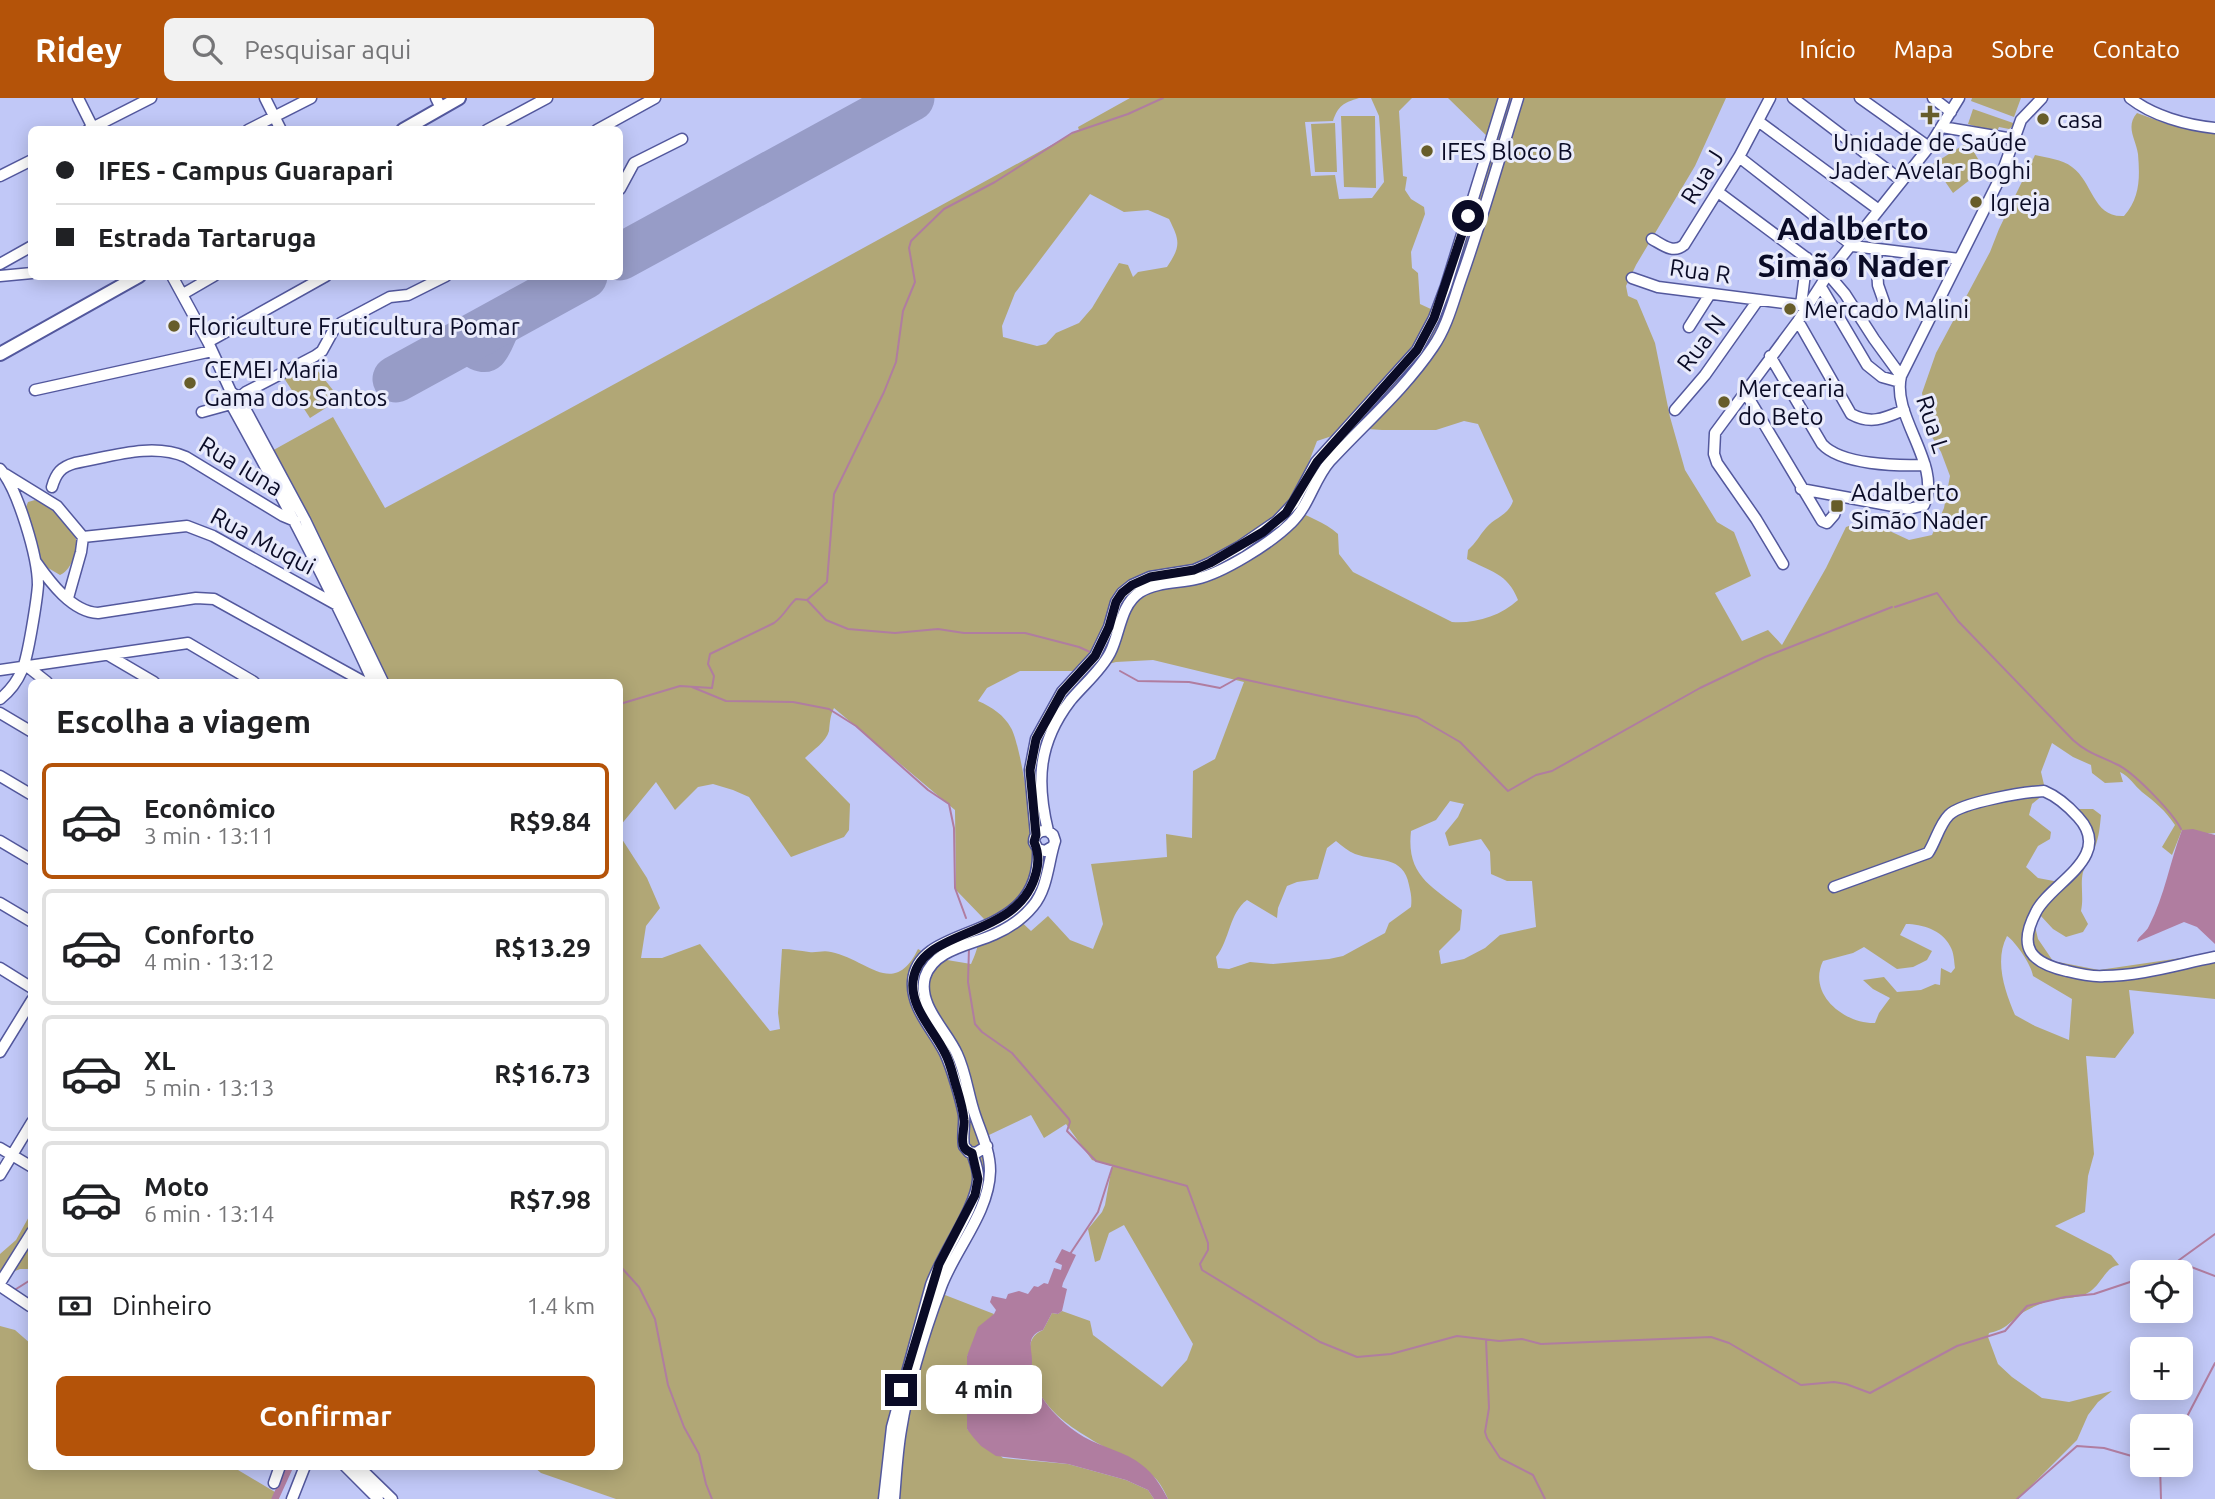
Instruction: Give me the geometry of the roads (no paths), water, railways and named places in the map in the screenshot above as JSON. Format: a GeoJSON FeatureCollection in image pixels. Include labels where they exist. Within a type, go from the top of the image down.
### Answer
{"type":"FeatureCollection","features":[{"type":"Feature","properties":{"kind":"main road"},"geometry":{"type":"LineString","coordinates":[[408,126],[438,103],[459,98]]}},
{"type":"Feature","properties":{"kind":"main road"},"geometry":{"type":"LineString","coordinates":[[0,354],[132,280]]}},
{"type":"Feature","properties":{"kind":"street"},"geometry":{"type":"LineString","coordinates":[[78,98],[91,126]]}},
{"type":"Feature","properties":{"kind":"street"},"geometry":{"type":"LineString","coordinates":[[98,126],[151,98]]}},
{"type":"Feature","properties":{"kind":"street"},"geometry":{"type":"LineString","coordinates":[[265,98],[279,126]]}},
{"type":"Feature","properties":{"kind":"street"},"geometry":{"type":"LineString","coordinates":[[255,126],[311,98]]}},
{"type":"Feature","properties":{"kind":"street"},"geometry":{"type":"LineString","coordinates":[[494,126],[547,98]]}},
{"type":"Feature","properties":{"kind":"street"},"geometry":{"type":"LineString","coordinates":[[604,126],[655,98]]}},
{"type":"Feature","properties":{"kind":"street"},"geometry":{"type":"LineString","coordinates":[[884,1499],[892,1427],[931,1284],[975,1195],[978,1179],[972,1153],[964,1146],[963,1113],[950,1067],[914,995],[918,965],[929,951],[1002,918],[1022,902],[1033,882],[1038,849],[1034,842],[1036,835],[1030,770],[1036,739],[1062,692],[1095,656],[1122,593],[1150,577],[1194,570],[1210,563],[1277,521],[1294,503],[1317,462],[1417,350],[1434,318],[1446,286],[1504,98]]}},
{"type":"Feature","properties":{"kind":"street"},"geometry":{"type":"LineString","coordinates":[[894,1499],[901,1430],[932,1312],[949,1266],[985,1200],[990,1171],[987,1146],[956,1052],[929,1006],[925,994],[925,978],[941,956],[1010,926],[1035,904],[1042,890],[1054,838],[1048,831],[1040,788],[1040,771],[1047,743],[1070,702],[1111,652],[1129,603],[1140,592],[1210,576],[1265,543],[1292,523],[1330,461],[1390,399],[1434,346],[1465,266],[1518,98]]}},
{"type":"Feature","properties":{"kind":"street","name":"Rua J"},"geometry":{"type":"LineString","coordinates":[[1653,239],[1672,250],[1681,248],[1739,157],[1770,98]]}},
{"type":"Feature","properties":{"kind":"street"},"geometry":{"type":"LineString","coordinates":[[1793,98],[1902,181]]}},
{"type":"Feature","properties":{"kind":"street"},"geometry":{"type":"LineString","coordinates":[[1860,98],[1929,147]]}},
{"type":"Feature","properties":{"kind":"street"},"geometry":{"type":"LineString","coordinates":[[1933,98],[1951,112]]}},
{"type":"Feature","properties":{"kind":"street"},"geometry":{"type":"LineString","coordinates":[[1804,305],[1821,287],[1828,274],[1853,246],[1929,147],[1959,98]]}},
{"type":"Feature","properties":{"kind":"street","name":"Rua L"},"geometry":{"type":"LineString","coordinates":[[1801,489],[1909,509],[1921,507],[1927,493],[1925,465],[1904,410],[1900,379],[2001,176],[2021,120],[2042,98]]}},
{"type":"Feature","properties":{"kind":"street"},"geometry":{"type":"LineString","coordinates":[[2133,99],[2160,114],[2215,128]]}},
{"type":"Feature","properties":{"kind":"street"},"geometry":{"type":"LineString","coordinates":[[1758,121],[1880,210]]}},
{"type":"Feature","properties":{"kind":"street"},"geometry":{"type":"LineString","coordinates":[[1942,127],[2013,139]]}},
{"type":"Feature","properties":{"kind":"street"},"geometry":{"type":"LineString","coordinates":[[623,183],[634,163],[682,139]]}},
{"type":"Feature","properties":{"kind":"street"},"geometry":{"type":"LineString","coordinates":[[1739,157],[1853,246],[1959,259]]}},
{"type":"Feature","properties":{"kind":"street"},"geometry":{"type":"LineString","coordinates":[[0,176],[28,162]]}},
{"type":"Feature","properties":{"kind":"street"},"geometry":{"type":"LineString","coordinates":[[1718,192],[1828,274],[1845,294],[1900,379]]}},
{"type":"Feature","properties":{"kind":"street"},"geometry":{"type":"LineString","coordinates":[[0,264],[28,248]]}},
{"type":"Feature","properties":{"kind":"street"},"geometry":{"type":"LineString","coordinates":[[1877,249],[1878,285],[1884,302]]}},
{"type":"Feature","properties":{"kind":"street"},"geometry":{"type":"LineString","coordinates":[[1783,564],[1756,519],[1719,468],[1714,454],[1715,433],[1798,321],[1804,305],[1807,258]]}},
{"type":"Feature","properties":{"kind":"street"},"geometry":{"type":"LineString","coordinates":[[0,275],[28,273]]}},
{"type":"Feature","properties":{"kind":"street","name":"Rua R"},"geometry":{"type":"LineString","coordinates":[[1632,278],[1650,286],[1804,305]]}},
{"type":"Feature","properties":{"kind":"street"},"geometry":{"type":"LineString","coordinates":[[174,280],[338,605],[372,679]]}},
{"type":"Feature","properties":{"kind":"street"},"geometry":{"type":"LineString","coordinates":[[183,294],[207,280]]}},
{"type":"Feature","properties":{"kind":"street"},"geometry":{"type":"LineString","coordinates":[[35,390],[210,347],[319,280]]}},
{"type":"Feature","properties":{"kind":"street"},"geometry":{"type":"LineString","coordinates":[[202,412],[315,356],[322,351],[333,331],[341,323],[390,297],[408,295],[438,280]]}},
{"type":"Feature","properties":{"kind":"street"},"geometry":{"type":"LineString","coordinates":[[1821,287],[1867,365],[1882,377],[1900,379]]}},
{"type":"Feature","properties":{"kind":"street"},"geometry":{"type":"LineString","coordinates":[[1689,327],[1710,294]]}},
{"type":"Feature","properties":{"kind":"street","name":"Rua N"},"geometry":{"type":"LineString","coordinates":[[1675,410],[1705,375],[1758,300]]}},
{"type":"Feature","properties":{"kind":"street"},"geometry":{"type":"LineString","coordinates":[[1798,321],[1851,414],[1873,421],[1904,410]]}},
{"type":"Feature","properties":{"kind":"street"},"geometry":{"type":"LineString","coordinates":[[1770,356],[1829,452],[1853,459],[1925,465]]}},
{"type":"Feature","properties":{"kind":"street"},"geometry":{"type":"LineString","coordinates":[[1745,392],[1818,517],[1825,523],[1830,522],[1840,498]]}},
{"type":"Feature","properties":{"kind":"street"},"geometry":{"type":"LineString","coordinates":[[234,398],[305,520],[382,679]]}},
{"type":"Feature","properties":{"kind":"street","name":"Rua Iuna"},"geometry":{"type":"LineString","coordinates":[[52,487],[56,474],[63,467],[75,463],[150,450],[172,451],[296,521]]}},
{"type":"Feature","properties":{"kind":"street"},"geometry":{"type":"LineString","coordinates":[[2,472],[57,506],[83,537],[68,598]]}},
{"type":"Feature","properties":{"kind":"street"},"geometry":{"type":"LineString","coordinates":[[0,699],[12,688],[26,667],[38,587],[36,562],[18,503],[2,472]]}},
{"type":"Feature","properties":{"kind":"street"},"geometry":{"type":"LineString","coordinates":[[18,503],[52,487],[57,506]]}},
{"type":"Feature","properties":{"kind":"street","name":"Rua Muqui"},"geometry":{"type":"LineString","coordinates":[[83,537],[187,526],[213,536],[338,605]]}},
{"type":"Feature","properties":{"kind":"street"},"geometry":{"type":"LineString","coordinates":[[36,562],[49,580],[83,610],[98,613],[196,598],[215,599],[359,679]]}},
{"type":"Feature","properties":{"kind":"street"},"geometry":{"type":"LineString","coordinates":[[38,587],[49,580],[72,580]]}},
{"type":"Feature","properties":{"kind":"street"},"geometry":{"type":"LineString","coordinates":[[0,670],[188,643],[249,679]]}},
{"type":"Feature","properties":{"kind":"street"},"geometry":{"type":"LineString","coordinates":[[108,655],[149,679]]}},
{"type":"Feature","properties":{"kind":"street"},"geometry":{"type":"LineString","coordinates":[[26,667],[43,679]]}},
{"type":"Feature","properties":{"kind":"street"},"geometry":{"type":"LineString","coordinates":[[0,713],[28,730]]}},
{"type":"Feature","properties":{"kind":"street"},"geometry":{"type":"LineString","coordinates":[[0,776],[28,793]]}},
{"type":"Feature","properties":{"kind":"street"},"geometry":{"type":"LineString","coordinates":[[1834,887],[1928,853],[1945,820],[1954,811],[1987,799],[2044,791],[2082,822],[2087,829],[2088,844],[2079,866],[2043,900],[2034,914],[2028,933],[2031,954],[2049,966],[2083,975],[2104,976],[2210,958],[2215,968]]}},
{"type":"Feature","properties":{"kind":"street"},"geometry":{"type":"LineString","coordinates":[[1036,835],[1043,830],[1048,831]]}},
{"type":"Feature","properties":{"kind":"street"},"geometry":{"type":"LineString","coordinates":[[0,841],[28,858]]}},
{"type":"Feature","properties":{"kind":"street"},"geometry":{"type":"LineString","coordinates":[[1038,849],[1045,851],[1052,847]]}},
{"type":"Feature","properties":{"kind":"street"},"geometry":{"type":"LineString","coordinates":[[0,903],[28,920]]}},
{"type":"Feature","properties":{"kind":"street"},"geometry":{"type":"LineString","coordinates":[[0,968],[28,986]]}},
{"type":"Feature","properties":{"kind":"street"},"geometry":{"type":"LineString","coordinates":[[0,1052],[28,1006]]}},
{"type":"Feature","properties":{"kind":"street"},"geometry":{"type":"LineString","coordinates":[[0,1175],[28,1129]]}},
{"type":"Feature","properties":{"kind":"street"},"geometry":{"type":"LineString","coordinates":[[964,1136],[972,1131],[981,1132]]}},
{"type":"Feature","properties":{"kind":"street"},"geometry":{"type":"LineString","coordinates":[[972,1153],[981,1152],[987,1146]]}},
{"type":"Feature","properties":{"kind":"street"},"geometry":{"type":"LineString","coordinates":[[0,1148],[28,1165]]}},
{"type":"Feature","properties":{"kind":"street"},"geometry":{"type":"LineString","coordinates":[[28,1238],[2,1286],[28,1305]]}},
{"type":"Feature","properties":{"kind":"street"},"geometry":{"type":"LineString","coordinates":[[274,1483],[279,1470]]}},
{"type":"Feature","properties":{"kind":"street"},"geometry":{"type":"LineString","coordinates":[[292,1499],[303,1470]]}},
{"type":"Feature","properties":{"kind":"street"},"geometry":{"type":"LineString","coordinates":[[349,1470],[378,1499]]}},
{"type":"Feature","properties":{"kind":"street"},"geometry":{"type":"LineString","coordinates":[[362,1470],[392,1499]]}},
{"type":"Feature","properties":{"kind":"waterway"},"geometry":{"type":"LineString","coordinates":[[807,600],[827,582],[834,494],[896,362],[903,311],[915,282],[909,248],[911,241],[944,209],[995,182],[1072,133],[1128,114],[1163,98]]}},
{"type":"Feature","properties":{"kind":"waterway"},"geometry":{"type":"LineString","coordinates":[[1895,607],[1937,593],[1958,621],[2073,740],[2123,768],[2142,783],[2181,829]]}},
{"type":"Feature","properties":{"kind":"waterway"},"geometry":{"type":"LineString","coordinates":[[623,703],[680,686],[712,688],[714,676],[708,664],[710,654],[774,623],[796,599],[807,600],[826,620],[848,629],[895,633],[938,629],[964,633],[1025,633],[1090,652]]}},
{"type":"Feature","properties":{"kind":"waterway"},"geometry":{"type":"LineString","coordinates":[[1120,671],[1138,681],[1189,682],[1220,688],[1238,678],[1417,717],[1460,742],[1508,791],[1536,775],[1552,771],[1700,688],[1765,657],[1892,607]]}},
{"type":"Feature","properties":{"kind":"waterway"},"geometry":{"type":"LineString","coordinates":[[692,687],[726,701],[793,702],[829,709],[856,726],[928,790],[949,804],[954,828],[955,888],[966,918]]}},
{"type":"Feature","properties":{"kind":"waterway"},"geometry":{"type":"LineString","coordinates":[[969,948],[968,982],[975,1024],[1012,1053],[1069,1119],[1067,1131],[1096,1161],[1187,1186],[1208,1243],[1208,1250],[1200,1264],[1202,1270],[1320,1342],[1357,1357],[1391,1354],[1457,1336],[1499,1341],[1522,1339],[1541,1344],[1711,1337],[1729,1343],[1801,1385],[1834,1382],[1870,1393],[1957,1346],[2005,1331],[2027,1306],[2065,1297],[2094,1294],[2130,1282]]}},
{"type":"Feature","properties":{"kind":"waterway"},"geometry":{"type":"LineString","coordinates":[[1070,1254],[1098,1212],[1112,1168]]}},
{"type":"Feature","properties":{"kind":"waterway"},"geometry":{"type":"LineString","coordinates":[[2179,1260],[2215,1234]]}},
{"type":"Feature","properties":{"kind":"waterway"},"geometry":{"type":"LineString","coordinates":[[2193,1268],[2215,1276]]}},
{"type":"Feature","properties":{"kind":"waterway"},"geometry":{"type":"LineString","coordinates":[[623,1269],[639,1287],[655,1319],[668,1385],[684,1427],[699,1454],[712,1499]]}},
{"type":"Feature","properties":{"kind":"waterway"},"geometry":{"type":"LineString","coordinates":[[13,1291],[28,1282]]}},
{"type":"Feature","properties":{"kind":"waterway"},"geometry":{"type":"LineString","coordinates":[[1486,1340],[1489,1408],[1485,1432],[1487,1438],[1500,1458],[1533,1475],[1545,1499]]}},
{"type":"Feature","properties":{"kind":"waterway"},"geometry":{"type":"LineString","coordinates":[[2188,1414],[2215,1363]]}},
{"type":"Feature","properties":{"kind":"waterway"},"geometry":{"type":"LineString","coordinates":[[2017,1499],[2077,1446],[2104,1448],[2130,1456]]}},
{"type":"Feature","properties":{"kind":"waterway"},"geometry":{"type":"LineString","coordinates":[[275,1499],[288,1470]]}},
{"type":"Feature","properties":{"kind":"waterway"},"geometry":{"type":"LineString","coordinates":[[2160,1477],[2161,1499]]}},
{"type":"Feature","properties":{"kind":"place","name":"Unidade de Saúde Jader Avelar Boghi"},"geometry":{"type":"Point","coordinates":[1930,115]}},
{"type":"Feature","properties":{"kind":"place","name":"casa"},"geometry":{"type":"Point","coordinates":[2043,119]}},
{"type":"Feature","properties":{"kind":"place","name":"IFES Bloco B"},"geometry":{"type":"Point","coordinates":[1427,151]}},
{"type":"Feature","properties":{"kind":"place","name":"Igreja"},"geometry":{"type":"Point","coordinates":[1976,202]}},
{"type":"Feature","properties":{"kind":"place","name":"Mercado Malini"},"geometry":{"type":"Point","coordinates":[1790,309]}},
{"type":"Feature","properties":{"kind":"place","name":"Floriculture Fruticultura Pomar"},"geometry":{"type":"Point","coordinates":[174,326]}},
{"type":"Feature","properties":{"kind":"place","name":"CEMEI Maria Gama dos Santos"},"geometry":{"type":"Point","coordinates":[190,383]}},
{"type":"Feature","properties":{"kind":"place","name":"Mercearia do Beto"},"geometry":{"type":"Point","coordinates":[1724,402]}},
{"type":"Feature","properties":{"kind":"place","name":"Adalberto Simão Nader"},"geometry":{"type":"Point","coordinates":[1837,506]}},
{"type":"Feature","properties":{"kind":"district","name":"Adalberto Simão Nader"},"geometry":{"type":"Point","coordinates":[1853,246]}}]}
